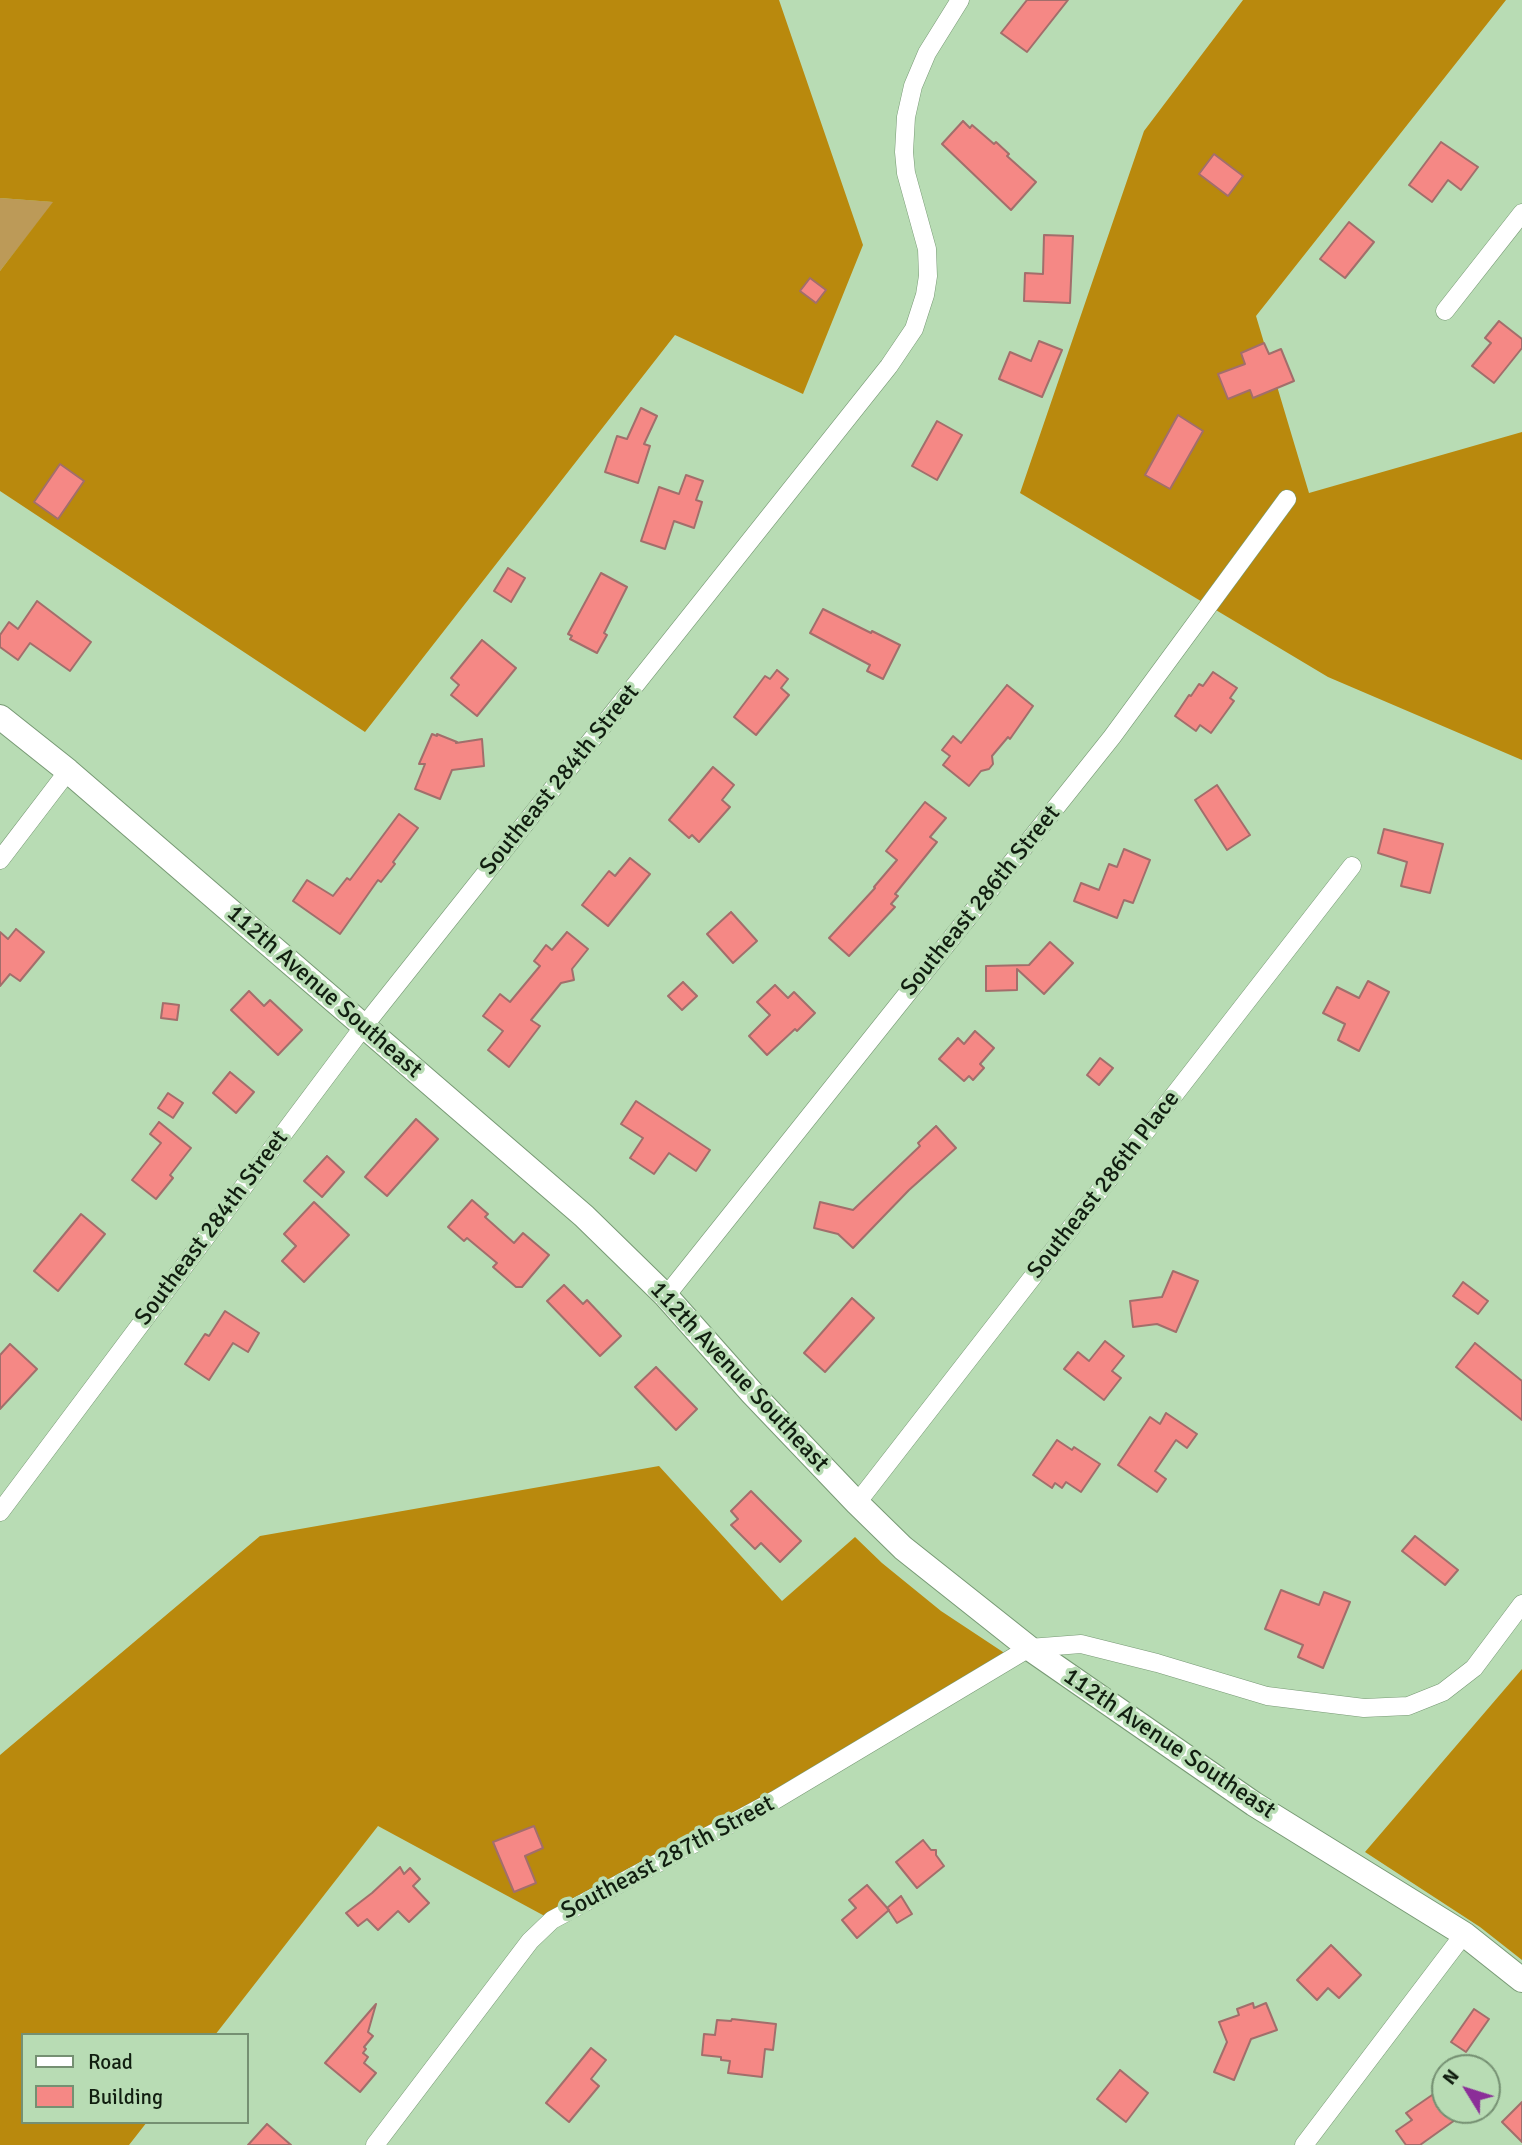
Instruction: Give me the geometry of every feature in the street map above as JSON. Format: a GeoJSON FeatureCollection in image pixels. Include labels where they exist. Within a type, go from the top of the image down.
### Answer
{"type":"FeatureCollection","features":[{"type":"Feature","properties":{"kind":"street","name":"Southeast 284th Street"},"geometry":{"type":"LineString","coordinates":[[0,1512],[364,1027],[889,366],[914,329],[925,295],[928,249],[906,173],[906,117],[913,86],[927,53],[960,0]]}},
{"type":"Feature","properties":{"kind":"street"},"geometry":{"type":"LineString","coordinates":[[1445,311],[1522,213]]}},
{"type":"Feature","properties":{"kind":"street","name":"Southeast 286th Street"},"geometry":{"type":"LineString","coordinates":[[666,1296],[1112,737],[1287,499]]}},
{"type":"Feature","properties":{"kind":"street","name":"112th Avenue Southeast"},"geometry":{"type":"LineString","coordinates":[[0,717],[68,771],[584,1216],[666,1296],[753,1394],[903,1548],[1029,1648],[1254,1804],[1464,1934],[1522,1980]]}},
{"type":"Feature","properties":{"kind":"street"},"geometry":{"type":"LineString","coordinates":[[0,860],[68,771]]}},
{"type":"Feature","properties":{"kind":"street","name":"Southeast 286th Place"},"geometry":{"type":"LineString","coordinates":[[857,1503],[1352,866]]}},
{"type":"Feature","properties":{"kind":"street"},"geometry":{"type":"LineString","coordinates":[[1029,1648],[1081,1644],[1157,1662],[1267,1696],[1364,1708],[1408,1706],[1443,1692],[1474,1668],[1522,1604]]}},
{"type":"Feature","properties":{"kind":"street","name":"Southeast 287th Street"},"geometry":{"type":"LineString","coordinates":[[375,2145],[530,1941],[552,1920],[775,1800],[1029,1648]]}},
{"type":"Feature","properties":{"kind":"street"},"geometry":{"type":"LineString","coordinates":[[1304,2145],[1464,1934]]}},
{"type":"Feature","properties":{"kind":"shaded area"},"geometry":{"type":"Polygon","coordinates":[[[0,0],[779,0],[863,245],[803,394],[675,335],[365,732],[0,491],[0,271],[53,202],[0,198],[0,0]]]}},
{"type":"Feature","properties":{"kind":"shaded area"},"geometry":{"type":"Polygon","coordinates":[[[1243,0],[1506,0],[1256,316],[1309,493],[1522,432],[1522,760],[1328,677],[1020,493],[1144,131],[1243,0]]]}},
{"type":"Feature","properties":{"kind":"shaded area"},"geometry":{"type":"Polygon","coordinates":[[[0,198],[54,202],[0,271],[0,198]]]}},
{"type":"Feature","properties":{"kind":"shaded area"},"geometry":{"type":"Polygon","coordinates":[[[659,1466],[782,1601],[855,1537],[941,1611],[1012,1658],[552,1920],[378,1826],[217,2033],[21,2033],[21,2124],[145,2124],[129,2145],[0,2145],[0,1755],[260,1536],[659,1466]]]}},
{"type":"Feature","properties":{"kind":"shaded area"},"geometry":{"type":"Polygon","coordinates":[[[1522,1669],[1522,1960],[1480,1927],[1365,1852],[1522,1669]]]}},
{"type":"Feature","properties":{"kind":"building"},"geometry":{"type":"Polygon","coordinates":[[[1027,0],[1068,0],[1027,52],[1001,33],[1027,0]]]}},
{"type":"Feature","properties":{"kind":"building"},"geometry":{"type":"Polygon","coordinates":[[[963,121],[970,128],[972,125],[994,144],[996,142],[1009,154],[1007,156],[1036,182],[1011,210],[942,144],[963,121]]]}},
{"type":"Feature","properties":{"kind":"building"},"geometry":{"type":"Polygon","coordinates":[[[1441,142],[1478,167],[1461,190],[1448,180],[1432,202],[1409,185],[1441,142]]]}},
{"type":"Feature","properties":{"kind":"building"},"geometry":{"type":"Polygon","coordinates":[[[1214,154],[1243,176],[1228,196],[1199,174],[1214,154]]]}},
{"type":"Feature","properties":{"kind":"building"},"geometry":{"type":"Polygon","coordinates":[[[1349,222],[1374,242],[1345,278],[1320,259],[1349,222]]]}},
{"type":"Feature","properties":{"kind":"building"},"geometry":{"type":"Polygon","coordinates":[[[1044,235],[1073,236],[1070,303],[1024,301],[1025,273],[1043,274],[1044,235]]]}},
{"type":"Feature","properties":{"kind":"building"},"geometry":{"type":"Polygon","coordinates":[[[810,278],[826,290],[816,303],[800,291],[810,278]]]}},
{"type":"Feature","properties":{"kind":"building"},"geometry":{"type":"Polygon","coordinates":[[[1499,321],[1522,339],[1522,348],[1494,383],[1472,366],[1491,343],[1485,338],[1499,321]]]}},
{"type":"Feature","properties":{"kind":"building"},"geometry":{"type":"Polygon","coordinates":[[[1039,341],[1062,350],[1042,397],[999,379],[1010,352],[1031,361],[1039,341]]]}},
{"type":"Feature","properties":{"kind":"building"},"geometry":{"type":"Polygon","coordinates":[[[1264,343],[1269,354],[1281,349],[1294,381],[1253,398],[1250,390],[1228,399],[1218,374],[1245,364],[1241,353],[1264,343]]]}},
{"type":"Feature","properties":{"kind":"building"},"geometry":{"type":"Polygon","coordinates":[[[641,408],[657,416],[644,444],[650,446],[638,483],[605,472],[617,436],[627,439],[641,408]]]}},
{"type":"Feature","properties":{"kind":"building"},"geometry":{"type":"Polygon","coordinates":[[[1178,415],[1203,431],[1170,489],[1145,475],[1178,415]]]}},
{"type":"Feature","properties":{"kind":"building"},"geometry":{"type":"Polygon","coordinates":[[[937,421],[962,435],[937,480],[912,466],[937,421]]]}},
{"type":"Feature","properties":{"kind":"building"},"geometry":{"type":"Polygon","coordinates":[[[60,464],[84,481],[58,519],[34,502],[60,464]]]}},
{"type":"Feature","properties":{"kind":"building"},"geometry":{"type":"Polygon","coordinates":[[[686,475],[703,481],[696,500],[702,502],[694,528],[674,521],[665,549],[641,541],[659,487],[679,494],[686,475]]]}},
{"type":"Feature","properties":{"kind":"building"},"geometry":{"type":"Polygon","coordinates":[[[508,568],[525,578],[511,602],[494,591],[508,568]]]}},
{"type":"Feature","properties":{"kind":"building"},"geometry":{"type":"Polygon","coordinates":[[[601,573],[627,587],[597,653],[570,639],[572,636],[568,634],[601,573]]]}},
{"type":"Feature","properties":{"kind":"building"},"geometry":{"type":"Polygon","coordinates":[[[37,601],[91,642],[70,671],[30,643],[18,660],[0,647],[0,635],[9,622],[18,629],[37,601]]]}},
{"type":"Feature","properties":{"kind":"building"},"geometry":{"type":"Polygon","coordinates":[[[823,609],[900,645],[883,679],[867,671],[870,665],[810,633],[823,609]]]}},
{"type":"Feature","properties":{"kind":"building"},"geometry":{"type":"Polygon","coordinates":[[[482,640],[516,668],[477,716],[451,695],[459,685],[451,678],[482,640]]]}},
{"type":"Feature","properties":{"kind":"building"},"geometry":{"type":"Polygon","coordinates":[[[777,670],[788,679],[781,688],[789,695],[756,735],[734,717],[765,676],[770,679],[777,670]]]}},
{"type":"Feature","properties":{"kind":"building"},"geometry":{"type":"Polygon","coordinates":[[[1213,672],[1237,688],[1230,698],[1234,701],[1211,733],[1200,725],[1196,731],[1175,716],[1189,695],[1191,696],[1199,684],[1203,686],[1213,672]]]}},
{"type":"Feature","properties":{"kind":"building"},"geometry":{"type":"Polygon","coordinates":[[[1007,685],[1033,706],[1010,739],[1008,737],[992,756],[993,764],[989,769],[981,771],[969,786],[943,765],[950,756],[942,750],[953,736],[961,743],[1007,685]]]}},
{"type":"Feature","properties":{"kind":"building"},"geometry":{"type":"Polygon","coordinates":[[[432,734],[456,743],[482,739],[484,766],[452,770],[440,799],[415,789],[425,764],[419,764],[432,734]]]}},
{"type":"Feature","properties":{"kind":"building"},"geometry":{"type":"Polygon","coordinates":[[[713,767],[734,785],[722,800],[730,807],[699,842],[692,835],[689,838],[669,820],[713,767]]]}},
{"type":"Feature","properties":{"kind":"building"},"geometry":{"type":"Polygon","coordinates":[[[1217,785],[1250,835],[1227,850],[1195,800],[1217,785]]]}},
{"type":"Feature","properties":{"kind":"building"},"geometry":{"type":"Polygon","coordinates":[[[925,802],[946,818],[930,837],[937,842],[895,894],[898,896],[891,904],[895,907],[849,956],[829,938],[897,860],[886,851],[925,802]]]}},
{"type":"Feature","properties":{"kind":"building"},"geometry":{"type":"Polygon","coordinates":[[[399,814],[418,828],[393,862],[395,864],[381,882],[378,880],[340,934],[293,901],[307,880],[333,896],[347,878],[350,880],[399,814]]]}},
{"type":"Feature","properties":{"kind":"building"},"geometry":{"type":"Polygon","coordinates":[[[1384,829],[1443,844],[1430,893],[1401,886],[1407,862],[1378,853],[1384,829]]]}},
{"type":"Feature","properties":{"kind":"building"},"geometry":{"type":"Polygon","coordinates":[[[1124,849],[1150,860],[1133,903],[1124,900],[1117,918],[1074,901],[1081,883],[1099,890],[1109,864],[1117,867],[1124,849]]]}},
{"type":"Feature","properties":{"kind":"building"},"geometry":{"type":"Polygon","coordinates":[[[630,858],[650,874],[608,926],[582,905],[609,871],[615,876],[630,858]]]}},
{"type":"Feature","properties":{"kind":"building"},"geometry":{"type":"Polygon","coordinates":[[[731,912],[757,941],[733,963],[707,934],[731,912]]]}},
{"type":"Feature","properties":{"kind":"building"},"geometry":{"type":"Polygon","coordinates":[[[16,929],[44,952],[20,981],[10,974],[0,986],[0,932],[8,939],[16,929]]]}},
{"type":"Feature","properties":{"kind":"building"},"geometry":{"type":"Polygon","coordinates":[[[567,932],[588,949],[572,969],[574,980],[561,983],[531,1020],[540,1026],[509,1067],[488,1050],[503,1031],[483,1016],[500,994],[510,1002],[540,966],[534,961],[546,945],[552,950],[567,932]]]}},
{"type":"Feature","properties":{"kind":"building"},"geometry":{"type":"Polygon","coordinates":[[[1050,942],[1073,963],[1044,994],[1017,969],[1017,990],[986,991],[986,966],[1029,965],[1050,942]]]}},
{"type":"Feature","properties":{"kind":"building"},"geometry":{"type":"Polygon","coordinates":[[[1368,981],[1389,992],[1359,1051],[1338,1040],[1345,1024],[1323,1013],[1337,987],[1359,998],[1368,981]]]}},
{"type":"Feature","properties":{"kind":"building"},"geometry":{"type":"Polygon","coordinates":[[[683,982],[697,996],[682,1010],[668,996],[683,982]]]}},
{"type":"Feature","properties":{"kind":"building"},"geometry":{"type":"Polygon","coordinates":[[[775,985],[788,998],[794,992],[815,1013],[767,1055],[749,1036],[770,1015],[757,1002],[775,985]]]}},
{"type":"Feature","properties":{"kind":"building"},"geometry":{"type":"Polygon","coordinates":[[[249,991],[264,1006],[270,1000],[302,1030],[278,1055],[231,1010],[249,991]]]}},
{"type":"Feature","properties":{"kind":"building"},"geometry":{"type":"Polygon","coordinates":[[[163,1003],[179,1005],[177,1020],[161,1018],[163,1003]]]}},
{"type":"Feature","properties":{"kind":"building"},"geometry":{"type":"Polygon","coordinates":[[[975,1031],[994,1048],[980,1064],[984,1068],[973,1080],[969,1076],[964,1081],[939,1059],[958,1038],[964,1044],[975,1031]]]}},
{"type":"Feature","properties":{"kind":"building"},"geometry":{"type":"Polygon","coordinates":[[[1100,1058],[1113,1068],[1099,1085],[1087,1075],[1100,1058]]]}},
{"type":"Feature","properties":{"kind":"building"},"geometry":{"type":"Polygon","coordinates":[[[230,1072],[254,1092],[236,1113],[213,1093],[230,1072]]]}},
{"type":"Feature","properties":{"kind":"building"},"geometry":{"type":"Polygon","coordinates":[[[168,1093],[183,1103],[173,1118],[158,1108],[168,1093]]]}},
{"type":"Feature","properties":{"kind":"building"},"geometry":{"type":"Polygon","coordinates":[[[636,1101],[710,1150],[696,1171],[669,1153],[654,1174],[630,1158],[643,1138],[621,1124],[636,1101]]]}},
{"type":"Feature","properties":{"kind":"building"},"geometry":{"type":"Polygon","coordinates":[[[416,1119],[438,1139],[387,1196],[365,1177],[416,1119]]]}},
{"type":"Feature","properties":{"kind":"building"},"geometry":{"type":"Polygon","coordinates":[[[159,1122],[191,1148],[170,1175],[173,1178],[156,1199],[132,1180],[161,1143],[150,1134],[159,1122]]]}},
{"type":"Feature","properties":{"kind":"building"},"geometry":{"type":"Polygon","coordinates":[[[936,1126],[956,1148],[909,1190],[853,1248],[838,1234],[814,1228],[820,1202],[853,1210],[920,1146],[918,1143],[936,1126]]]}},
{"type":"Feature","properties":{"kind":"building"},"geometry":{"type":"Polygon","coordinates":[[[327,1156],[344,1172],[322,1197],[304,1181],[327,1156]]]}},
{"type":"Feature","properties":{"kind":"building"},"geometry":{"type":"Polygon","coordinates":[[[472,1200],[488,1214],[485,1217],[514,1243],[523,1233],[549,1255],[522,1287],[516,1287],[493,1267],[497,1263],[467,1238],[464,1241],[448,1227],[472,1200]]]}},
{"type":"Feature","properties":{"kind":"building"},"geometry":{"type":"Polygon","coordinates":[[[314,1202],[349,1235],[304,1282],[282,1261],[296,1246],[284,1234],[314,1202]]]}},
{"type":"Feature","properties":{"kind":"building"},"geometry":{"type":"Polygon","coordinates":[[[81,1214],[105,1234],[58,1291],[34,1271],[81,1214]]]}},
{"type":"Feature","properties":{"kind":"building"},"geometry":{"type":"Polygon","coordinates":[[[1173,1271],[1198,1281],[1176,1332],[1157,1324],[1133,1327],[1130,1301],[1162,1297],[1173,1271]]]}},
{"type":"Feature","properties":{"kind":"building"},"geometry":{"type":"Polygon","coordinates":[[[1463,1282],[1488,1301],[1478,1314],[1453,1296],[1463,1282]]]}},
{"type":"Feature","properties":{"kind":"building"},"geometry":{"type":"Polygon","coordinates":[[[564,1285],[583,1304],[587,1300],[621,1336],[600,1356],[547,1301],[564,1285]]]}},
{"type":"Feature","properties":{"kind":"building"},"geometry":{"type":"Polygon","coordinates":[[[852,1298],[874,1318],[825,1372],[804,1353],[852,1298]]]}},
{"type":"Feature","properties":{"kind":"building"},"geometry":{"type":"Polygon","coordinates":[[[225,1311],[259,1333],[248,1352],[233,1343],[209,1380],[185,1364],[205,1334],[209,1336],[225,1311]]]}},
{"type":"Feature","properties":{"kind":"building"},"geometry":{"type":"Polygon","coordinates":[[[1105,1341],[1124,1356],[1112,1371],[1121,1378],[1104,1400],[1064,1369],[1078,1352],[1089,1361],[1105,1341]]]}},
{"type":"Feature","properties":{"kind":"building"},"geometry":{"type":"Polygon","coordinates":[[[1475,1343],[1522,1381],[1522,1420],[1456,1367],[1475,1343]]]}},
{"type":"Feature","properties":{"kind":"building"},"geometry":{"type":"Polygon","coordinates":[[[10,1344],[37,1369],[0,1409],[0,1355],[10,1344]]]}},
{"type":"Feature","properties":{"kind":"building"},"geometry":{"type":"Polygon","coordinates":[[[656,1367],[697,1409],[676,1430],[635,1387],[656,1367]]]}},
{"type":"Feature","properties":{"kind":"building"},"geometry":{"type":"Polygon","coordinates":[[[1166,1413],[1197,1434],[1187,1448],[1176,1440],[1155,1471],[1166,1479],[1157,1492],[1118,1465],[1150,1417],[1160,1424],[1166,1413]]]}},
{"type":"Feature","properties":{"kind":"building"},"geometry":{"type":"Polygon","coordinates":[[[1057,1440],[1072,1450],[1074,1447],[1100,1464],[1081,1492],[1066,1482],[1062,1488],[1055,1483],[1052,1488],[1033,1475],[1057,1440]]]}},
{"type":"Feature","properties":{"kind":"building"},"geometry":{"type":"Polygon","coordinates":[[[751,1491],[801,1541],[780,1562],[761,1543],[755,1549],[731,1525],[738,1519],[731,1511],[751,1491]]]}},
{"type":"Feature","properties":{"kind":"building"},"geometry":{"type":"Polygon","coordinates":[[[1415,1536],[1458,1570],[1445,1585],[1402,1551],[1415,1536]]]}},
{"type":"Feature","properties":{"kind":"building"},"geometry":{"type":"Polygon","coordinates":[[[1281,1590],[1319,1605],[1324,1592],[1350,1602],[1323,1668],[1298,1657],[1303,1645],[1265,1629],[1281,1590]]]}},
{"type":"Feature","properties":{"kind":"building"},"geometry":{"type":"Polygon","coordinates":[[[534,1826],[543,1848],[525,1856],[536,1883],[514,1892],[493,1842],[534,1826]]]}},
{"type":"Feature","properties":{"kind":"building"},"geometry":{"type":"Polygon","coordinates":[[[923,1840],[931,1850],[936,1850],[936,1855],[944,1866],[917,1888],[896,1862],[923,1840]]]}},
{"type":"Feature","properties":{"kind":"building"},"geometry":{"type":"Polygon","coordinates":[[[400,1867],[404,1874],[410,1868],[420,1879],[413,1886],[429,1903],[409,1922],[398,1911],[378,1930],[367,1919],[358,1926],[346,1913],[400,1867]]]}},
{"type":"Feature","properties":{"kind":"building"},"geometry":{"type":"Polygon","coordinates":[[[867,1885],[889,1910],[857,1938],[842,1920],[856,1908],[849,1900],[867,1885]]]}},
{"type":"Feature","properties":{"kind":"building"},"geometry":{"type":"Polygon","coordinates":[[[901,1896],[912,1914],[897,1923],[887,1908],[901,1896]]]}},
{"type":"Feature","properties":{"kind":"building"},"geometry":{"type":"Polygon","coordinates":[[[1331,1945],[1361,1975],[1339,1998],[1328,1988],[1317,2000],[1297,1980],[1331,1945]]]}},
{"type":"Feature","properties":{"kind":"building"},"geometry":{"type":"Polygon","coordinates":[[[1253,2003],[1254,2008],[1266,2003],[1277,2030],[1251,2039],[1234,2080],[1214,2072],[1227,2042],[1219,2022],[1239,2015],[1237,2009],[1253,2003]]]}},
{"type":"Feature","properties":{"kind":"building"},"geometry":{"type":"Polygon","coordinates":[[[376,2004],[368,2032],[373,2036],[364,2047],[366,2049],[363,2053],[368,2057],[364,2063],[376,2073],[360,2092],[325,2063],[376,2004]]]}},
{"type":"Feature","properties":{"kind":"building"},"geometry":{"type":"Polygon","coordinates":[[[1474,2009],[1489,2019],[1466,2052],[1451,2042],[1474,2009]]]}},
{"type":"Feature","properties":{"kind":"building"},"geometry":{"type":"Polygon","coordinates":[[[717,2020],[776,2024],[773,2050],[765,2049],[762,2077],[728,2073],[730,2061],[702,2055],[704,2034],[715,2035],[717,2020]]]}},
{"type":"Feature","properties":{"kind":"building"},"geometry":{"type":"Polygon","coordinates":[[[591,2048],[606,2060],[591,2079],[599,2086],[569,2122],[546,2103],[591,2048]]]}},
{"type":"Feature","properties":{"kind":"building"},"geometry":{"type":"Polygon","coordinates":[[[1120,2070],[1148,2093],[1126,2122],[1097,2099],[1120,2070]]]}},
{"type":"Feature","properties":{"kind":"building"},"geometry":{"type":"Polygon","coordinates":[[[1431,2096],[1431,2124],[1449,2124],[1420,2145],[1406,2145],[1396,2131],[1412,2120],[1406,2113],[1431,2096]]]}},
{"type":"Feature","properties":{"kind":"building"},"geometry":{"type":"Polygon","coordinates":[[[1522,2102],[1522,2142],[1502,2122],[1522,2102]]]}},
{"type":"Feature","properties":{"kind":"building"},"geometry":{"type":"Polygon","coordinates":[[[267,2124],[291,2145],[248,2145],[267,2124]]]}}]}
